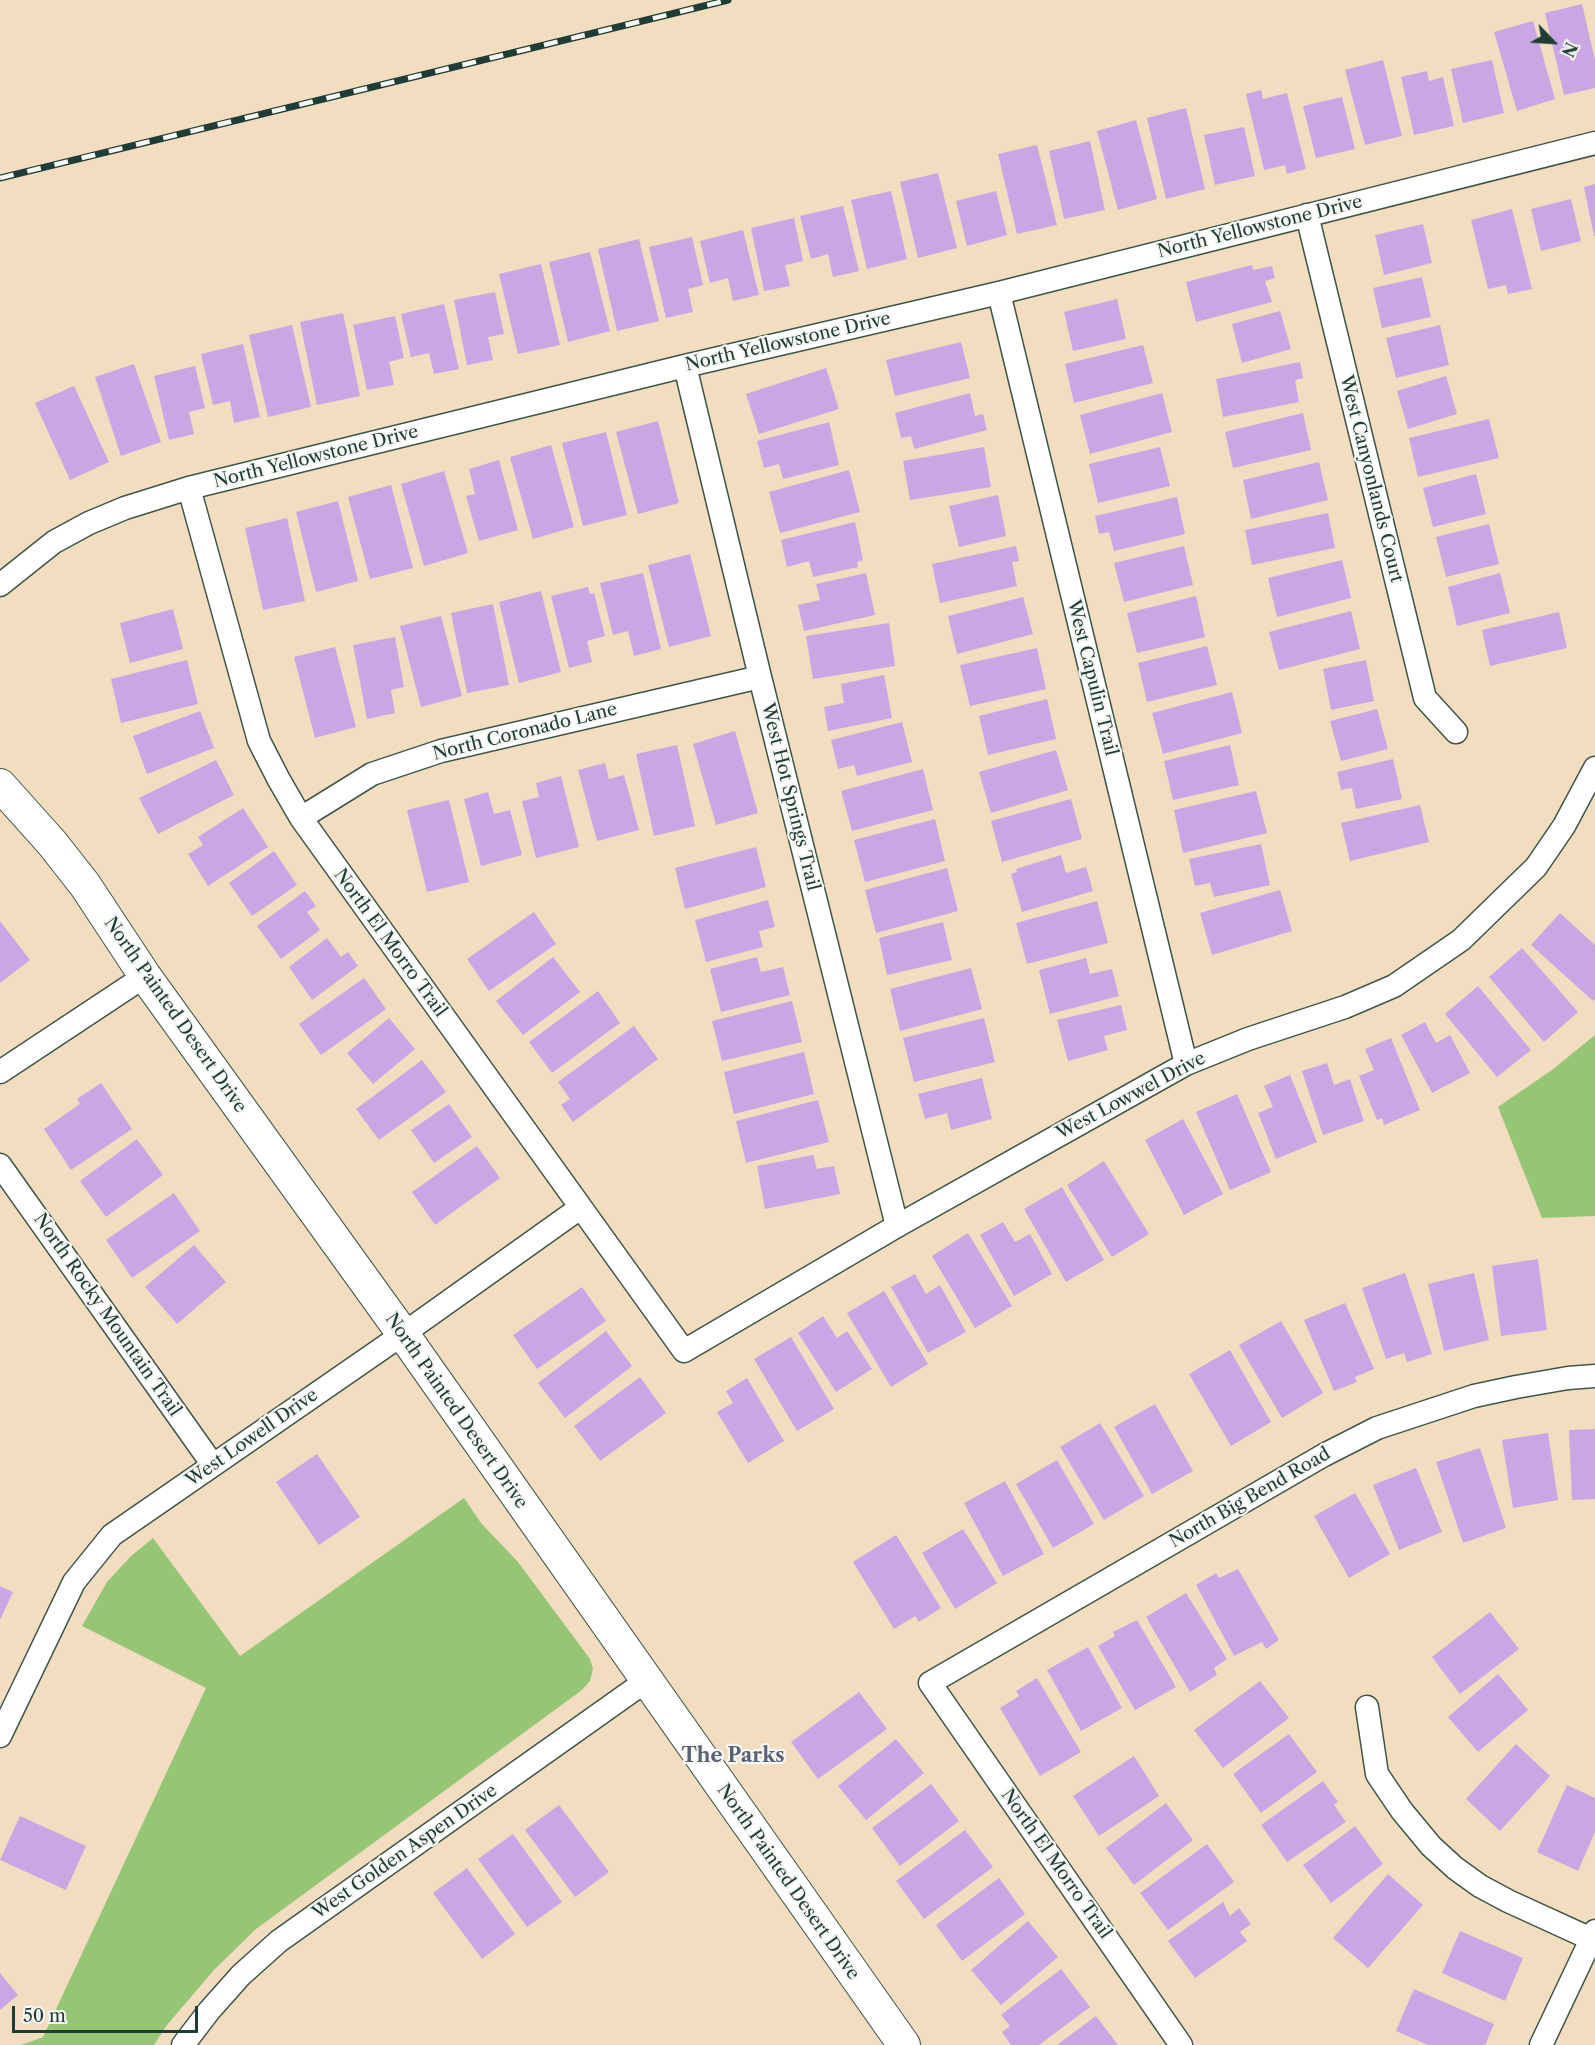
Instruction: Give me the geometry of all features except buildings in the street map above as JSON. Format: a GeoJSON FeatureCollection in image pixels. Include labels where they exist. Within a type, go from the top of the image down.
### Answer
{"type":"FeatureCollection","features":[{"type":"Feature","properties":{"kind":"street","name":"North Yellowstone Drive"},"geometry":{"type":"LineString","coordinates":[[0,585],[54,542],[89,523],[125,508],[189,488],[685,366],[999,293],[1595,143]]}},
{"type":"Feature","properties":{"kind":"street","name":"West Canyonlands Court"},"geometry":{"type":"LineString","coordinates":[[1307,214],[1425,698],[1456,732]]}},
{"type":"Feature","properties":{"kind":"street","name":"West Capulin Trail"},"geometry":{"type":"LineString","coordinates":[[999,293],[1186,1064]]}},
{"type":"Feature","properties":{"kind":"street","name":"West Hot Springs Trail"},"geometry":{"type":"LineString","coordinates":[[685,366],[897,1226]]}},
{"type":"Feature","properties":{"kind":"street","name":"North El Morro Trail"},"geometry":{"type":"LineString","coordinates":[[189,488],[259,741],[279,780],[301,818],[684,1351]]}},
{"type":"Feature","properties":{"kind":"street","name":"North Coronado Lane"},"geometry":{"type":"LineString","coordinates":[[301,818],[372,774],[441,751],[760,677]]}},
{"type":"Feature","properties":{"kind":"street","name":"West Lowwel Drive"},"geometry":{"type":"LineString","coordinates":[[684,1351],[897,1226],[1186,1064],[1248,1039],[1345,1007],[1394,986],[1461,940],[1536,867],[1564,826],[1595,768]]}},
{"type":"Feature","properties":{"kind":"street","name":"North Painted Desert Drive"},"geometry":{"type":"LineString","coordinates":[[0,785],[52,843],[85,885],[145,976],[402,1334],[904,2045]]}},
{"type":"Feature","properties":{"kind":"street"},"geometry":{"type":"LineString","coordinates":[[0,1072],[145,976]]}},
{"type":"Feature","properties":{"kind":"street","name":"North Rocky Mountain Trail"},"geometry":{"type":"LineString","coordinates":[[0,1165],[213,1465]]}},
{"type":"Feature","properties":{"kind":"street","name":"West Lowell Drive"},"geometry":{"type":"LineString","coordinates":[[0,1736],[74,1582],[112,1535],[580,1208]]}},
{"type":"Feature","properties":{"kind":"street","name":"North Big Bend Road"},"geometry":{"type":"LineString","coordinates":[[930,1683],[1324,1455],[1377,1428],[1474,1396],[1516,1387],[1595,1376]]}},
{"type":"Feature","properties":{"kind":"street","name":"West Golden Aspen Drive"},"geometry":{"type":"LineString","coordinates":[[183,2045],[209,2011],[279,1941],[646,1681]]}},
{"type":"Feature","properties":{"kind":"street","name":"North El Morro Trail"},"geometry":{"type":"LineString","coordinates":[[930,1683],[1181,2045]]}},
{"type":"Feature","properties":{"kind":"street"},"geometry":{"type":"LineString","coordinates":[[1367,1707],[1377,1774],[1402,1811],[1431,1846],[1455,1868],[1480,1886],[1593,1935],[1540,2045]]}},
{"type":"Feature","properties":{"kind":"green space"},"geometry":{"type":"Polygon","coordinates":[[[1595,1035],[1595,1216],[1542,1218],[1498,1107],[1552,1070],[1595,1035]]]}},
{"type":"Feature","properties":{"kind":"green space"},"geometry":{"type":"Polygon","coordinates":[[[464,1498],[481,1523],[518,1562],[590,1659],[593,1669],[590,1681],[582,1690],[256,1929],[214,1970],[167,2025],[154,2045],[21,2045],[43,2037],[206,1688],[82,1626],[107,1582],[130,1557],[153,1538],[240,1656],[464,1498]]]}},
{"type":"Feature","properties":{"kind":"railway"},"geometry":{"type":"LineString","coordinates":[[0,178],[728,0]]}},
{"type":"Feature","properties":{"kind":"district","name":"The Parks"},"geometry":{"type":"Point","coordinates":[733,1756]}}]}
